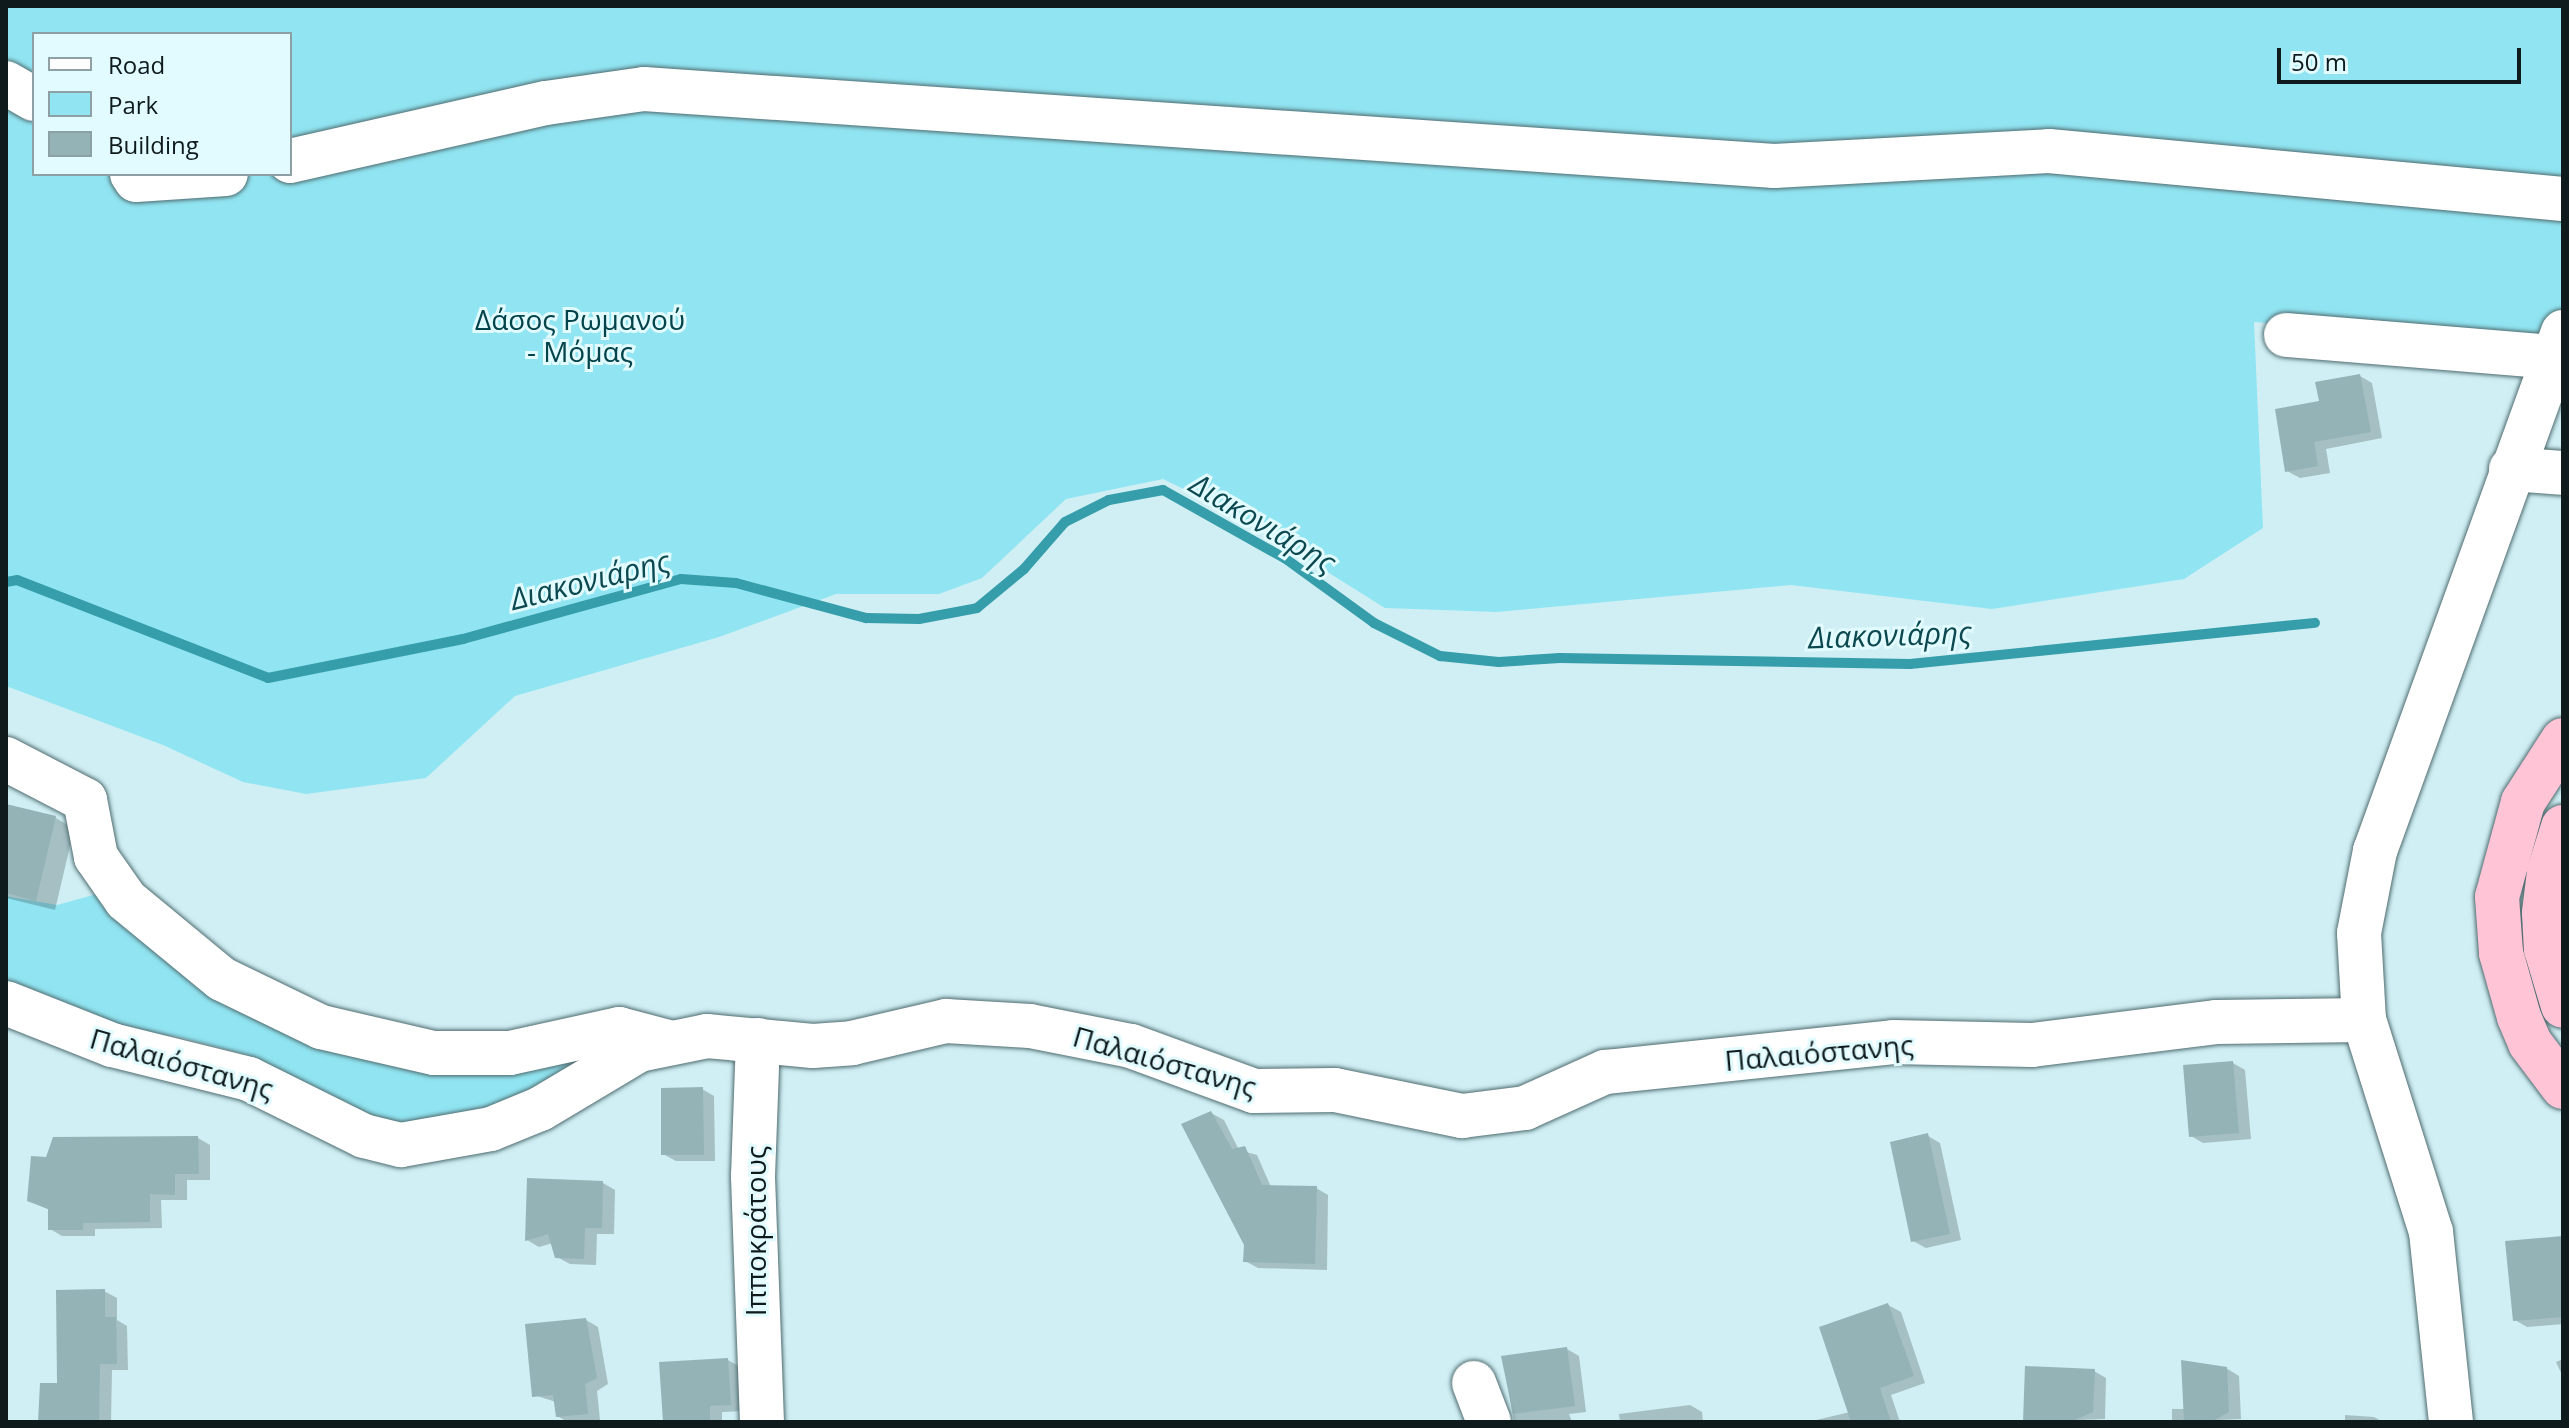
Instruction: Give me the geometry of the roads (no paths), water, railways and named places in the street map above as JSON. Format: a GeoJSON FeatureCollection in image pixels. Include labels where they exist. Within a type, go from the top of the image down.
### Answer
{"type":"FeatureCollection","features":[{"type":"Feature","properties":{"kind":"highway"},"geometry":{"type":"LineString","coordinates":[[2563,740],[2523,802],[2497,897],[2501,953],[2519,1017],[2563,1087]]}},
{"type":"Feature","properties":{"kind":"highway"},"geometry":{"type":"LineString","coordinates":[[2563,827],[2549,872],[2544,913],[2548,962],[2563,1006]]}},
{"type":"Feature","properties":{"kind":"street"},"geometry":{"type":"LineString","coordinates":[[6,83],[32,98]]}},
{"type":"Feature","properties":{"kind":"street"},"geometry":{"type":"LineString","coordinates":[[292,161],[546,103],[644,89],[1774,166],[2049,151],[2563,199]]}},
{"type":"Feature","properties":{"kind":"street"},"geometry":{"type":"LineString","coordinates":[[133,176],[136,180],[196,176]]}},
{"type":"Feature","properties":{"kind":"street"},"geometry":{"type":"LineString","coordinates":[[2286,335],[2557,345],[2363,895],[2358,979],[2364,1020],[2431,1232],[2451,1422]]}},
{"type":"Feature","properties":{"kind":"street"},"geometry":{"type":"LineString","coordinates":[[2511,469],[2563,473]]}},
{"type":"Feature","properties":{"kind":"street"},"geometry":{"type":"LineString","coordinates":[[6,759],[85,800],[96,857],[126,900],[222,979],[321,1027],[434,1053],[510,1053],[619,1029],[668,1042]]}},
{"type":"Feature","properties":{"kind":"street","name":"Παλαιόστανης"},"geometry":{"type":"LineString","coordinates":[[6,1003],[112,1045],[249,1079],[364,1136],[401,1145],[491,1129],[540,1109],[639,1050],[707,1036],[813,1046],[852,1043],[946,1021],[1030,1026],[1131,1046],[1254,1091],[1335,1090],[1462,1116],[1525,1108],[1605,1072],[1893,1042],[2032,1045],[2216,1022],[2364,1020]]}},
{"type":"Feature","properties":{"kind":"street","name":"Ιπποκράτους"},"geometry":{"type":"LineString","coordinates":[[758,1040],[753,1177],[762,1422]]}},
{"type":"Feature","properties":{"kind":"waterway","name":"Διακονιάρης"},"geometry":{"type":"LineString","coordinates":[[6,582],[17,580],[268,678],[463,639],[681,579],[736,583],[866,618],[919,619],[977,608],[1024,569],[1065,522],[1109,500],[1163,490],[1286,559],[1374,623],[1440,656],[1499,662],[1560,658],[1910,664],[2315,623]]}},
{"type":"Feature","properties":{"kind":"park label","name":"Δάσος Ρωμανού - Μόμας"},"geometry":{"type":"Point","coordinates":[580,335]}}]}
